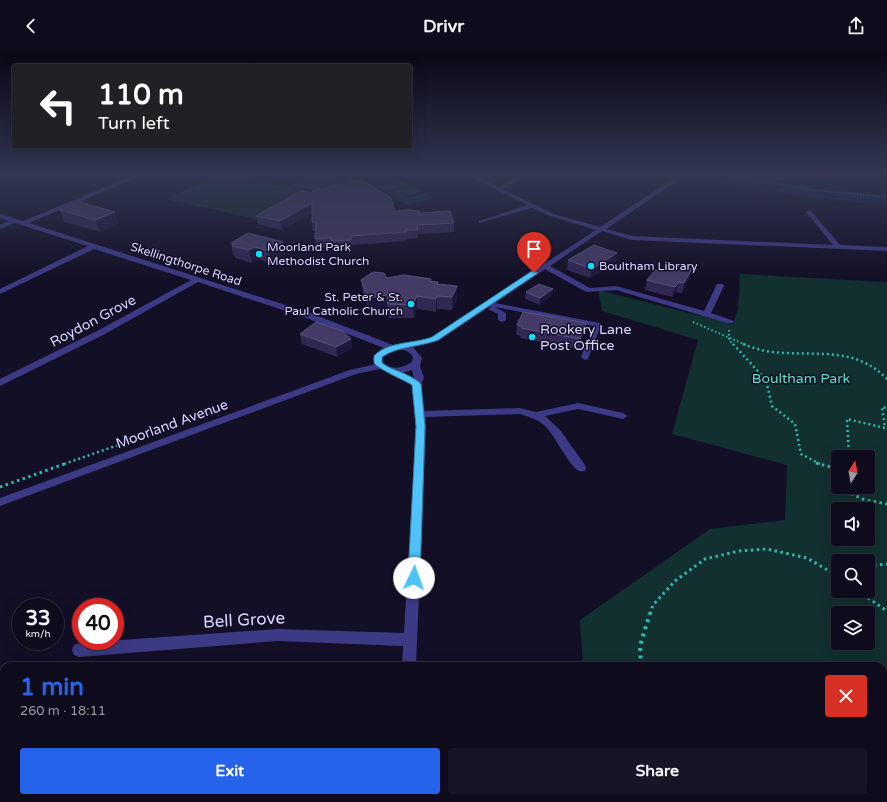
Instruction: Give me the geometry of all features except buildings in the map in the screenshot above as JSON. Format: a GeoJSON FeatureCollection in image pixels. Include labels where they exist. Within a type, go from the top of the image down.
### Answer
{"type":"FeatureCollection","features":[{"type":"Feature","properties":{"kind":"street"},"geometry":{"type":"LineString","coordinates":[[24,223],[58,209]]}},
{"type":"Feature","properties":{"kind":"street"},"geometry":{"type":"LineString","coordinates":[[481,222],[522,209]]}},
{"type":"Feature","properties":{"kind":"street"},"geometry":{"type":"LineString","coordinates":[[539,209],[559,218],[632,238],[887,249]]}},
{"type":"Feature","properties":{"kind":"street"},"geometry":{"type":"LineString","coordinates":[[393,370],[407,369],[435,339],[632,209]]}},
{"type":"Feature","properties":{"kind":"street"},"geometry":{"type":"LineString","coordinates":[[809,212],[838,247]]}},
{"type":"Feature","properties":{"kind":"street","name":"Skellingthorpe Road"},"geometry":{"type":"LineString","coordinates":[[0,216],[307,315],[396,347],[411,350],[416,359]]}},
{"type":"Feature","properties":{"kind":"street"},"geometry":{"type":"LineString","coordinates":[[0,227],[15,221]]}},
{"type":"Feature","properties":{"kind":"street"},"geometry":{"type":"LineString","coordinates":[[0,292],[94,246]]}},
{"type":"Feature","properties":{"kind":"street"},"geometry":{"type":"LineString","coordinates":[[544,266],[589,290],[616,288],[707,314],[730,323]]}},
{"type":"Feature","properties":{"kind":"street","name":"Roydon Grove"},"geometry":{"type":"LineString","coordinates":[[0,383],[100,333],[198,279]]}},
{"type":"Feature","properties":{"kind":"street"},"geometry":{"type":"LineString","coordinates":[[707,314],[720,286]]}},
{"type":"Feature","properties":{"kind":"street"},"geometry":{"type":"LineString","coordinates":[[487,305],[502,313],[502,320]]}},
{"type":"Feature","properties":{"kind":"street"},"geometry":{"type":"LineString","coordinates":[[487,305],[597,325],[585,357]]}},
{"type":"Feature","properties":{"kind":"street"},"geometry":{"type":"LineString","coordinates":[[307,315],[316,310]]}},
{"type":"Feature","properties":{"kind":"street"},"geometry":{"type":"LineString","coordinates":[[365,335],[379,354],[378,363],[381,366],[393,370],[416,384]]}},
{"type":"Feature","properties":{"kind":"street","name":"Moorland Avenue"},"geometry":{"type":"LineString","coordinates":[[353,372],[379,354],[396,347],[422,344],[435,339]]}},
{"type":"Feature","properties":{"kind":"street"},"geometry":{"type":"LineString","coordinates":[[409,662],[420,414],[416,384],[419,378],[416,359]]}},
{"type":"Feature","properties":{"kind":"street","name":"Moorland Avenue"},"geometry":{"type":"LineString","coordinates":[[0,502],[353,372],[381,366]]}},
{"type":"Feature","properties":{"kind":"street"},"geometry":{"type":"LineString","coordinates":[[420,414],[520,412],[537,415],[578,406],[623,416]]}},
{"type":"Feature","properties":{"kind":"street"},"geometry":{"type":"LineString","coordinates":[[537,415],[553,427],[572,459],[581,468]]}},
{"type":"Feature","properties":{"kind":"street","name":"Bell Grove"},"geometry":{"type":"LineString","coordinates":[[124,647],[277,635],[411,640]]}},
{"type":"Feature","properties":{"kind":"path"},"geometry":{"type":"LineString","coordinates":[[687,320],[729,340],[772,352],[847,355],[864,361],[882,372],[887,379]]}},
{"type":"Feature","properties":{"kind":"path"},"geometry":{"type":"LineString","coordinates":[[730,323],[729,340],[766,380],[772,406],[795,424],[801,454],[815,463],[831,467]]}},
{"type":"Feature","properties":{"kind":"path"},"geometry":{"type":"LineString","coordinates":[[849,450],[847,419],[885,428],[882,407],[887,408]]}},
{"type":"Feature","properties":{"kind":"path"},"geometry":{"type":"LineString","coordinates":[[852,494],[865,500],[887,504]]}},
{"type":"Feature","properties":{"kind":"path"},"geometry":{"type":"LineString","coordinates":[[641,662],[640,646],[653,605],[675,581],[705,559],[739,551],[767,549],[807,558],[831,572]]}},
{"type":"Feature","properties":{"kind":"path"},"geometry":{"type":"LineString","coordinates":[[875,565],[887,564]]}},
{"type":"Feature","properties":{"kind":"path"},"geometry":{"type":"LineString","coordinates":[[868,598],[887,611]]}},
{"type":"Feature","properties":{"kind":"green space"},"geometry":{"type":"Polygon","coordinates":[[[211,209],[274,209],[256,219],[211,209]]]}},
{"type":"Feature","properties":{"kind":"green space","name":"Boultham Park"},"geometry":{"type":"Polygon","coordinates":[[[740,274],[887,282],[887,662],[583,662],[580,620],[710,529],[785,520],[787,465],[672,434],[698,340],[602,311],[598,290],[733,324],[738,309],[740,274]]]}},
{"type":"Feature","properties":{"kind":"place","name":"Moorland Park Methodist Church"},"geometry":{"type":"Point","coordinates":[259,254]}},
{"type":"Feature","properties":{"kind":"place","name":"Boultham Library"},"geometry":{"type":"Point","coordinates":[591,266]}},
{"type":"Feature","properties":{"kind":"place","name":"St. Peter & St. Paul Catholic Church"},"geometry":{"type":"Point","coordinates":[411,304]}},
{"type":"Feature","properties":{"kind":"place","name":"Rookery Lane Post Office"},"geometry":{"type":"Point","coordinates":[532,337]}},
{"type":"Feature","properties":{"kind":"route"},"geometry":{"type":"LineString","coordinates":[[414,578],[421,426],[416,384],[393,370],[388,370],[381,366],[378,363],[378,356],[384,350],[422,344],[435,339],[534,273]]}}]}
